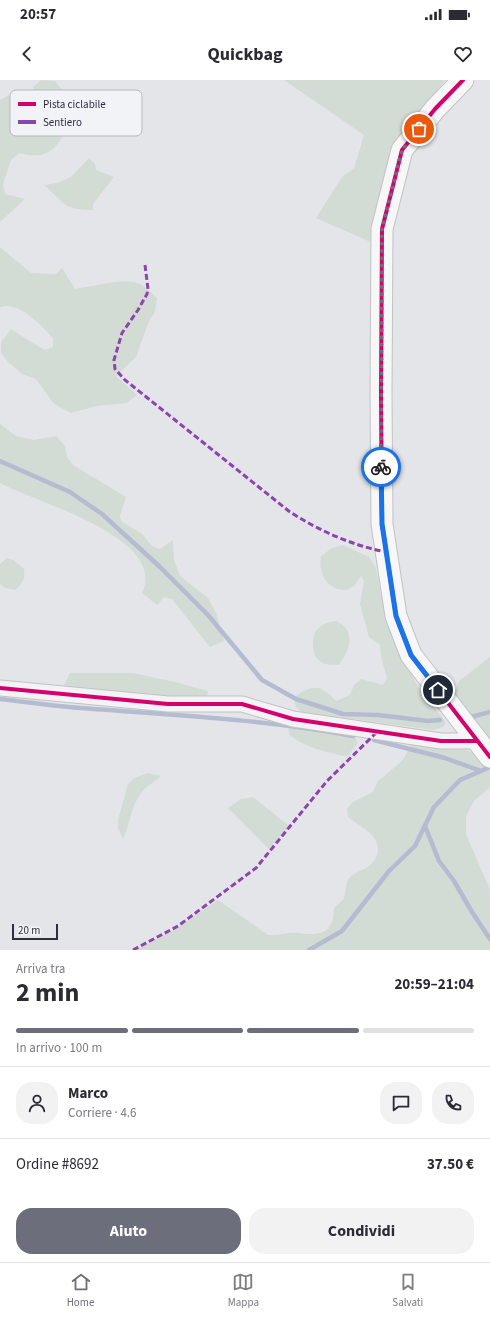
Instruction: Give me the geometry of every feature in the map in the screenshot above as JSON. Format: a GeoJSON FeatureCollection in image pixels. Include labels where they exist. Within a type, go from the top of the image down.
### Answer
{"type":"FeatureCollection","features":[{"type":"Feature","properties":{"kind":"street"},"geometry":{"type":"LineString","coordinates":[[463,80],[435,109],[402,150],[382,229],[382,524],[396,616],[411,655],[484,749]]}},
{"type":"Feature","properties":{"kind":"street"},"geometry":{"type":"LineString","coordinates":[[0,688],[168,704],[242,704],[294,718],[484,749]]}},
{"type":"Feature","properties":{"kind":"shaded area"},"geometry":{"type":"Polygon","coordinates":[[[41,80],[55,81],[62,90],[34,90],[33,87],[41,80]]]}},
{"type":"Feature","properties":{"kind":"shaded area"},"geometry":{"type":"Polygon","coordinates":[[[284,80],[445,80],[407,129],[375,244],[316,218],[342,177],[354,168],[364,135],[284,80]]]}},
{"type":"Feature","properties":{"kind":"shaded area"},"geometry":{"type":"Polygon","coordinates":[[[10,95],[10,136],[62,136],[54,148],[49,152],[36,155],[19,153],[11,160],[3,184],[5,194],[25,199],[0,222],[0,100],[10,95]]]}},
{"type":"Feature","properties":{"kind":"shaded area"},"geometry":{"type":"Polygon","coordinates":[[[89,158],[95,164],[96,170],[114,177],[93,204],[93,210],[76,209],[61,201],[44,185],[57,183],[71,177],[89,158]]]}},
{"type":"Feature","properties":{"kind":"shaded area"},"geometry":{"type":"Polygon","coordinates":[[[0,247],[31,273],[56,274],[62,268],[75,289],[113,282],[128,281],[143,286],[157,298],[155,312],[149,321],[136,357],[116,376],[137,395],[127,403],[97,406],[71,413],[54,404],[36,379],[22,374],[8,362],[1,353],[1,342],[11,329],[45,350],[53,347],[53,338],[36,321],[22,311],[8,306],[0,307],[0,247]]]}},
{"type":"Feature","properties":{"kind":"shaded area"},"geometry":{"type":"Polygon","coordinates":[[[0,424],[16,436],[34,440],[56,436],[65,446],[67,457],[73,465],[126,497],[120,516],[121,521],[142,534],[152,546],[160,549],[173,540],[174,560],[180,576],[208,598],[216,613],[224,641],[210,647],[172,599],[164,597],[157,605],[142,593],[145,573],[136,555],[118,539],[94,524],[67,511],[0,483],[0,424]]]}},
{"type":"Feature","properties":{"kind":"shaded area"},"geometry":{"type":"Polygon","coordinates":[[[343,545],[369,557],[376,568],[383,605],[395,641],[417,685],[446,723],[443,727],[433,730],[302,712],[296,707],[294,698],[308,689],[319,688],[327,692],[336,701],[350,695],[354,685],[361,679],[383,685],[387,678],[381,656],[380,645],[369,637],[360,604],[364,581],[361,576],[354,586],[346,590],[341,590],[336,589],[329,584],[322,573],[320,565],[321,556],[332,548],[343,545]]]}},
{"type":"Feature","properties":{"kind":"shaded area"},"geometry":{"type":"Polygon","coordinates":[[[7,558],[13,560],[24,569],[23,581],[15,590],[5,588],[0,584],[0,564],[7,558]]]}},
{"type":"Feature","properties":{"kind":"shaded area"},"geometry":{"type":"Polygon","coordinates":[[[336,621],[343,625],[347,630],[350,641],[346,653],[339,665],[333,665],[319,661],[314,653],[313,642],[316,631],[321,626],[336,621]]]}},
{"type":"Feature","properties":{"kind":"shaded area"},"geometry":{"type":"Polygon","coordinates":[[[490,657],[490,745],[452,699],[459,681],[490,657]]]}},
{"type":"Feature","properties":{"kind":"shaded area"},"geometry":{"type":"Polygon","coordinates":[[[70,673],[133,673],[208,691],[207,697],[199,700],[62,689],[70,673]]]}},
{"type":"Feature","properties":{"kind":"shaded area"},"geometry":{"type":"Polygon","coordinates":[[[288,722],[354,735],[358,743],[347,757],[324,751],[295,739],[289,734],[288,722]]]}},
{"type":"Feature","properties":{"kind":"shaded area"},"geometry":{"type":"Polygon","coordinates":[[[412,743],[460,748],[473,753],[490,771],[490,787],[474,801],[466,816],[466,834],[490,890],[490,950],[136,950],[177,928],[218,900],[268,935],[294,933],[316,934],[325,931],[332,922],[335,907],[344,898],[348,880],[354,874],[368,867],[377,855],[377,842],[374,837],[348,817],[347,809],[353,802],[373,792],[378,781],[403,760],[412,743]]]}},
{"type":"Feature","properties":{"kind":"shaded area"},"geometry":{"type":"Polygon","coordinates":[[[148,773],[161,776],[146,788],[138,797],[123,839],[118,828],[118,820],[128,784],[134,778],[148,773]]]}},
{"type":"Feature","properties":{"kind":"shaded area"},"geometry":{"type":"Polygon","coordinates":[[[253,797],[289,826],[269,849],[228,808],[241,799],[253,797]]]}},
{"type":"Feature","properties":{"kind":"waterway"},"geometry":{"type":"LineString","coordinates":[[0,461],[70,492],[102,514],[159,566],[208,615],[262,680],[296,699],[343,714],[378,715],[428,721],[440,720]]}},
{"type":"Feature","properties":{"kind":"waterway"},"geometry":{"type":"LineString","coordinates":[[0,699],[71,707],[183,715],[285,725],[353,736]]}},
{"type":"Feature","properties":{"kind":"waterway"},"geometry":{"type":"LineString","coordinates":[[471,717],[490,712]]}},
{"type":"Feature","properties":{"kind":"waterway"},"geometry":{"type":"LineString","coordinates":[[374,740],[445,758],[481,771]]}},
{"type":"Feature","properties":{"kind":"waterway"},"geometry":{"type":"LineString","coordinates":[[309,950],[342,931],[389,871],[415,846],[434,807],[460,780],[490,767]]}},
{"type":"Feature","properties":{"kind":"waterway"},"geometry":{"type":"LineString","coordinates":[[425,826],[439,861],[454,881],[490,939]]}},
{"type":"Feature","properties":{"kind":"marked path"},"geometry":{"type":"LineString","coordinates":[[145,265],[148,289],[147,294],[122,333],[114,360],[115,369],[125,380],[290,512],[336,536],[360,545],[386,552]]}},
{"type":"Feature","properties":{"kind":"marked path"},"geometry":{"type":"LineString","coordinates":[[133,950],[178,926],[256,868],[327,781],[378,731]]}},
{"type":"Feature","properties":{"kind":"cycle path"},"geometry":{"type":"LineString","coordinates":[[463,80],[435,109],[402,150],[382,229],[382,524],[396,616],[411,655],[490,757]]}},
{"type":"Feature","properties":{"kind":"cycle path"},"geometry":{"type":"LineString","coordinates":[[0,688],[168,704],[242,704],[293,719],[441,741],[477,741]]}},
{"type":"Feature","properties":{"kind":"way so far"},"geometry":{"type":"LineString","coordinates":[[381,467],[382,229],[402,150],[419,129]]}},
{"type":"Feature","properties":{"kind":"route"},"geometry":{"type":"LineString","coordinates":[[381,467],[382,524],[396,616],[411,655],[438,690]]}}]}
